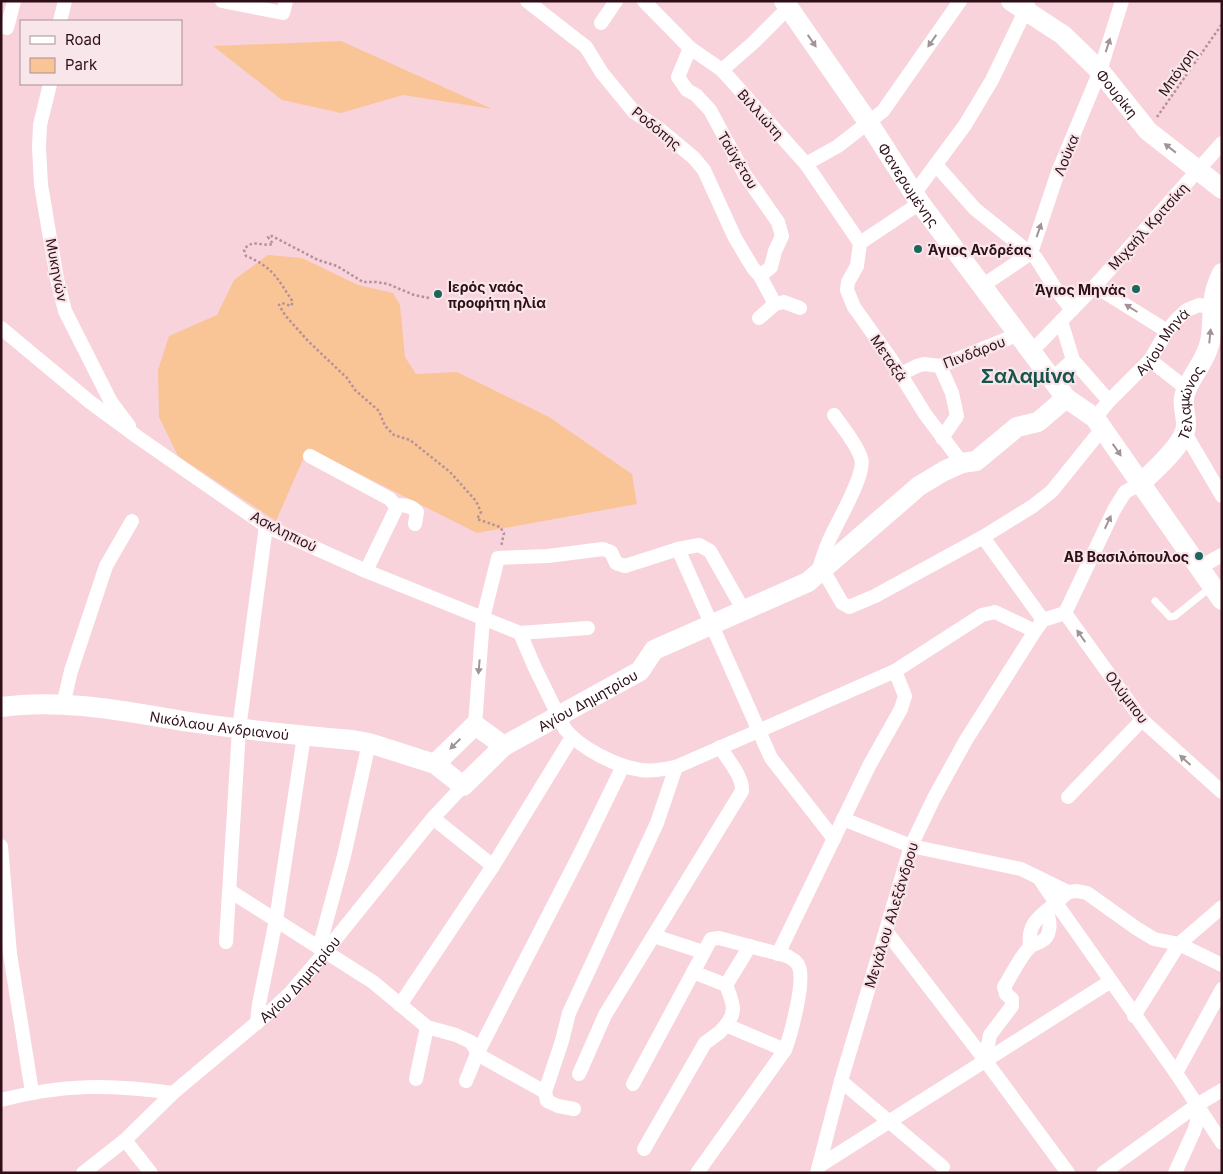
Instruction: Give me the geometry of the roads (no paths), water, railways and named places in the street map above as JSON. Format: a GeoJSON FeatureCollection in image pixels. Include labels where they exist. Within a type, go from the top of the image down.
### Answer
{"type":"FeatureCollection","features":[{"type":"Feature","properties":{"kind":"street"},"geometry":{"type":"LineString","coordinates":[[7,28],[14,1]]}},
{"type":"Feature","properties":{"kind":"street"},"geometry":{"type":"LineString","coordinates":[[60,20],[65,1]]}},
{"type":"Feature","properties":{"kind":"street"},"geometry":{"type":"LineString","coordinates":[[222,1],[284,7]]}},
{"type":"Feature","properties":{"kind":"street","name":"Ροδόπης"},"geometry":{"type":"LineString","coordinates":[[527,1],[586,47],[602,73],[634,112],[694,158],[704,170],[735,238],[760,276],[774,304]]}},
{"type":"Feature","properties":{"kind":"street"},"geometry":{"type":"LineString","coordinates":[[601,23],[616,1]]}},
{"type":"Feature","properties":{"kind":"street","name":"Βιλλιώτη"},"geometry":{"type":"LineString","coordinates":[[644,1],[690,48],[722,70],[806,164],[860,243]]}},
{"type":"Feature","properties":{"kind":"street"},"geometry":{"type":"LineString","coordinates":[[806,164],[838,146],[883,111],[960,1]]}},
{"type":"Feature","properties":{"kind":"street","name":"Λούκα"},"geometry":{"type":"LineString","coordinates":[[1030,253],[1058,172],[1100,71],[1122,1]]}},
{"type":"Feature","properties":{"kind":"street"},"geometry":{"type":"LineString","coordinates":[[722,70],[753,44],[786,4]]}},
{"type":"Feature","properties":{"kind":"street","name":"Φανερωμένης"},"geometry":{"type":"LineString","coordinates":[[786,4],[868,122],[917,199],[1066,398],[1099,423],[1217,593]]}},
{"type":"Feature","properties":{"kind":"street"},"geometry":{"type":"LineString","coordinates":[[860,243],[917,199],[936,165],[965,125],[987,88],[1022,4]]}},
{"type":"Feature","properties":{"kind":"street","name":"Φουρίκη"},"geometry":{"type":"LineString","coordinates":[[1022,4],[1064,36],[1100,71],[1148,131],[1222,189]]}},
{"type":"Feature","properties":{"kind":"street","name":"Ταϋγέτου"},"geometry":{"type":"LineString","coordinates":[[690,48],[678,77],[687,90],[696,95],[710,110],[745,175],[778,222],[782,236],[775,251],[771,267],[760,276]]}},
{"type":"Feature","properties":{"kind":"street","name":"Μυκηνών"},"geometry":{"type":"LineString","coordinates":[[50,85],[40,125],[41,185],[57,279],[65,311],[111,402],[139,438]]}},
{"type":"Feature","properties":{"kind":"street","name":"Μιχαήλ Κριτσίκη"},"geometry":{"type":"LineString","coordinates":[[1032,351],[1095,286],[1222,143]]}},
{"type":"Feature","properties":{"kind":"street"},"geometry":{"type":"LineString","coordinates":[[936,165],[975,210],[1036,258],[1072,310]]}},
{"type":"Feature","properties":{"kind":"street","name":"Μεταξά"},"geometry":{"type":"LineString","coordinates":[[860,243],[856,266],[848,282],[847,290],[854,307],[901,374],[942,438],[962,463]]}},
{"type":"Feature","properties":{"kind":"street"},"geometry":{"type":"LineString","coordinates":[[982,286],[1030,253]]}},
{"type":"Feature","properties":{"kind":"street","name":"Αγίου Μηνά"},"geometry":{"type":"LineString","coordinates":[[820,572],[842,603],[849,607],[874,596],[1013,520],[1052,491],[1099,423],[1109,401],[1150,360],[1167,331],[1177,319],[1187,310],[1199,305],[1217,309],[1215,289],[1222,273]]}},
{"type":"Feature","properties":{"kind":"street"},"geometry":{"type":"LineString","coordinates":[[1095,286],[1167,331]]}},
{"type":"Feature","properties":{"kind":"street"},"geometry":{"type":"LineString","coordinates":[[759,318],[774,304],[784,302],[800,308]]}},
{"type":"Feature","properties":{"kind":"street","name":"Τελαμώνος"},"geometry":{"type":"LineString","coordinates":[[1140,484],[1165,460],[1185,433],[1183,402],[1187,389],[1209,345],[1217,309]]}},
{"type":"Feature","properties":{"kind":"street"},"geometry":{"type":"LineString","coordinates":[[1062,321],[1073,360],[1109,401]]}},
{"type":"Feature","properties":{"kind":"street","name":"Ασκληπιού"},"geometry":{"type":"LineString","coordinates":[[1,328],[90,402],[266,526],[366,571],[520,633]]}},
{"type":"Feature","properties":{"kind":"street","name":"Πινδάρου"},"geometry":{"type":"LineString","coordinates":[[901,374],[924,364],[940,366],[1019,334]]}},
{"type":"Feature","properties":{"kind":"street"},"geometry":{"type":"LineString","coordinates":[[1052,379],[1073,360]]}},
{"type":"Feature","properties":{"kind":"street"},"geometry":{"type":"LineString","coordinates":[[1150,360],[1187,389]]}},
{"type":"Feature","properties":{"kind":"street"},"geometry":{"type":"LineString","coordinates":[[940,366],[952,393],[957,416],[942,438]]}},
{"type":"Feature","properties":{"kind":"street","name":"Αγίου Δημητρίου"},"geometry":{"type":"LineString","coordinates":[[83,1173],[125,1140],[173,1093],[258,1023],[291,992],[322,950],[433,818],[462,786],[504,746],[640,671],[654,650],[808,582],[919,486],[962,463],[976,461],[1017,427],[1038,422],[1066,398]]}},
{"type":"Feature","properties":{"kind":"street"},"geometry":{"type":"LineString","coordinates":[[820,572],[828,542],[853,490],[861,468],[862,459],[834,415]]}},
{"type":"Feature","properties":{"kind":"street"},"geometry":{"type":"LineString","coordinates":[[1185,433],[1222,496]]}},
{"type":"Feature","properties":{"kind":"street"},"geometry":{"type":"LineString","coordinates":[[310,456],[390,499],[395,505],[396,509],[366,571]]}},
{"type":"Feature","properties":{"kind":"street"},"geometry":{"type":"LineString","coordinates":[[588,628],[520,633],[558,716],[572,737],[596,753],[624,766],[642,771],[676,767],[895,672],[982,615],[994,612],[1039,625],[1065,613],[1114,510],[1125,492],[1140,484]]}},
{"type":"Feature","properties":{"kind":"street"},"geometry":{"type":"LineString","coordinates":[[395,505],[414,508],[417,512],[414,524]]}},
{"type":"Feature","properties":{"kind":"street"},"geometry":{"type":"LineString","coordinates":[[63,705],[71,671],[106,566],[132,521]]}},
{"type":"Feature","properties":{"kind":"street"},"geometry":{"type":"LineString","coordinates":[[226,942],[238,729],[266,526]]}},
{"type":"Feature","properties":{"kind":"street"},"geometry":{"type":"LineString","coordinates":[[983,537],[1039,625]]}},
{"type":"Feature","properties":{"kind":"street"},"geometry":{"type":"LineString","coordinates":[[462,786],[435,764],[475,725],[483,618],[498,558],[548,556],[603,549],[611,552],[616,563],[625,566],[699,545],[710,551],[744,611]]}},
{"type":"Feature","properties":{"kind":"street"},"geometry":{"type":"LineString","coordinates":[[678,550],[771,758],[834,839]]}},
{"type":"Feature","properties":{"kind":"street"},"geometry":{"type":"LineString","coordinates":[[1200,567],[1222,555]]}},
{"type":"Feature","properties":{"kind":"street","name":"Ολύμπου"},"geometry":{"type":"LineString","coordinates":[[1065,613],[1142,720],[1219,785]]}},
{"type":"Feature","properties":{"kind":"street","name":"Μεγάλου Αλεξάνδρου"},"geometry":{"type":"LineString","coordinates":[[818,1169],[841,1081],[911,846],[934,798],[966,740],[1039,625]]}},
{"type":"Feature","properties":{"kind":"street"},"geometry":{"type":"LineString","coordinates":[[778,954],[869,766],[901,709],[905,696],[895,672]]}},
{"type":"Feature","properties":{"kind":"street","name":"Νικόλαου Ανδριανού"},"geometry":{"type":"LineString","coordinates":[[1,707],[14,705],[92,707],[238,729],[369,744],[435,764]]}},
{"type":"Feature","properties":{"kind":"street"},"geometry":{"type":"LineString","coordinates":[[1068,797],[1142,720]]}},
{"type":"Feature","properties":{"kind":"street"},"geometry":{"type":"LineString","coordinates":[[475,725],[504,746]]}},
{"type":"Feature","properties":{"kind":"street"},"geometry":{"type":"LineString","coordinates":[[258,1023],[258,1004],[276,920],[304,736]]}},
{"type":"Feature","properties":{"kind":"street"},"geometry":{"type":"LineString","coordinates":[[400,1005],[493,866],[572,737]]}},
{"type":"Feature","properties":{"kind":"street"},"geometry":{"type":"LineString","coordinates":[[322,950],[369,744]]}},
{"type":"Feature","properties":{"kind":"street"},"geometry":{"type":"LineString","coordinates":[[579,1074],[605,1015],[742,791],[739,779],[720,747]]}},
{"type":"Feature","properties":{"kind":"street"},"geometry":{"type":"LineString","coordinates":[[466,1081],[477,1054],[624,766]]}},
{"type":"Feature","properties":{"kind":"street"},"geometry":{"type":"LineString","coordinates":[[574,1109],[558,1106],[547,1101],[545,1092],[569,1013],[657,823],[676,767]]}},
{"type":"Feature","properties":{"kind":"street"},"geometry":{"type":"LineString","coordinates":[[433,818],[493,866]]}},
{"type":"Feature","properties":{"kind":"street"},"geometry":{"type":"LineString","coordinates":[[843,819],[911,846],[1021,869],[1068,892],[1087,893],[1154,939],[1179,944],[1222,965]]}},
{"type":"Feature","properties":{"kind":"street"},"geometry":{"type":"LineString","coordinates":[[1,846],[10,954],[32,1092]]}},
{"type":"Feature","properties":{"kind":"street"},"geometry":{"type":"LineString","coordinates":[[1037,876],[1051,907],[1111,981],[1198,1105],[1222,1143]]}},
{"type":"Feature","properties":{"kind":"street"},"geometry":{"type":"LineString","coordinates":[[230,891],[373,982],[427,1027],[456,1035],[471,1042],[477,1054],[545,1092]]}},
{"type":"Feature","properties":{"kind":"street"},"geometry":{"type":"LineString","coordinates":[[985,1060],[990,1035],[1012,1006],[1012,999],[1004,991],[1004,987],[1030,946],[1029,939],[1035,920],[1068,892]]}},
{"type":"Feature","properties":{"kind":"street"},"geometry":{"type":"LineString","coordinates":[[1134,1016],[1179,944],[1222,907]]}},
{"type":"Feature","properties":{"kind":"street"},"geometry":{"type":"LineString","coordinates":[[886,931],[985,1060],[1068,1173]]}},
{"type":"Feature","properties":{"kind":"street"},"geometry":{"type":"LineString","coordinates":[[654,936],[703,952]]}},
{"type":"Feature","properties":{"kind":"street"},"geometry":{"type":"LineString","coordinates":[[633,1084],[711,939],[715,938],[787,956],[799,966],[798,998],[785,1050],[697,1173]]}},
{"type":"Feature","properties":{"kind":"street"},"geometry":{"type":"LineString","coordinates":[[726,985],[750,946]]}},
{"type":"Feature","properties":{"kind":"street"},"geometry":{"type":"LineString","coordinates":[[644,1149],[705,1043],[720,1032],[734,1012],[726,985],[693,972]]}},
{"type":"Feature","properties":{"kind":"street"},"geometry":{"type":"LineString","coordinates":[[818,1169],[985,1060],[1111,981]]}},
{"type":"Feature","properties":{"kind":"street"},"geometry":{"type":"LineString","coordinates":[[1176,1073],[1222,989]]}},
{"type":"Feature","properties":{"kind":"street"},"geometry":{"type":"LineString","coordinates":[[726,1025],[785,1050]]}},
{"type":"Feature","properties":{"kind":"street"},"geometry":{"type":"LineString","coordinates":[[416,1079],[427,1027]]}},
{"type":"Feature","properties":{"kind":"street"},"geometry":{"type":"LineString","coordinates":[[841,1081],[943,1167]]}},
{"type":"Feature","properties":{"kind":"street"},"geometry":{"type":"LineString","coordinates":[[1,1100],[32,1092],[70,1087],[100,1086],[173,1093]]}},
{"type":"Feature","properties":{"kind":"street"},"geometry":{"type":"LineString","coordinates":[[1102,1173],[1222,1090]]}},
{"type":"Feature","properties":{"kind":"street"},"geometry":{"type":"LineString","coordinates":[[1175,1173],[1194,1131],[1197,1122],[1198,1105]]}},
{"type":"Feature","properties":{"kind":"street"},"geometry":{"type":"LineString","coordinates":[[125,1140],[151,1173]]}},
{"type":"Feature","properties":{"kind":"lane"},"geometry":{"type":"LineString","coordinates":[[1155,601],[1170,617],[1217,593]]}},
{"type":"Feature","properties":{"kind":"place","name":"Άγιος Ανδρέας"},"geometry":{"type":"Point","coordinates":[918,249]}},
{"type":"Feature","properties":{"kind":"place","name":"Άγιος Μηνάς"},"geometry":{"type":"Point","coordinates":[1136,289]}},
{"type":"Feature","properties":{"kind":"place","name":"Ιερός ναός προφήτη ηλία"},"geometry":{"type":"Point","coordinates":[438,294]}},
{"type":"Feature","properties":{"kind":"place","name":"ΑΒ Βασιλόπουλος"},"geometry":{"type":"Point","coordinates":[1199,556]}},
{"type":"Feature","properties":{"kind":"district","name":"Σαλαμίνα"},"geometry":{"type":"Point","coordinates":[1028,376]}}]}
